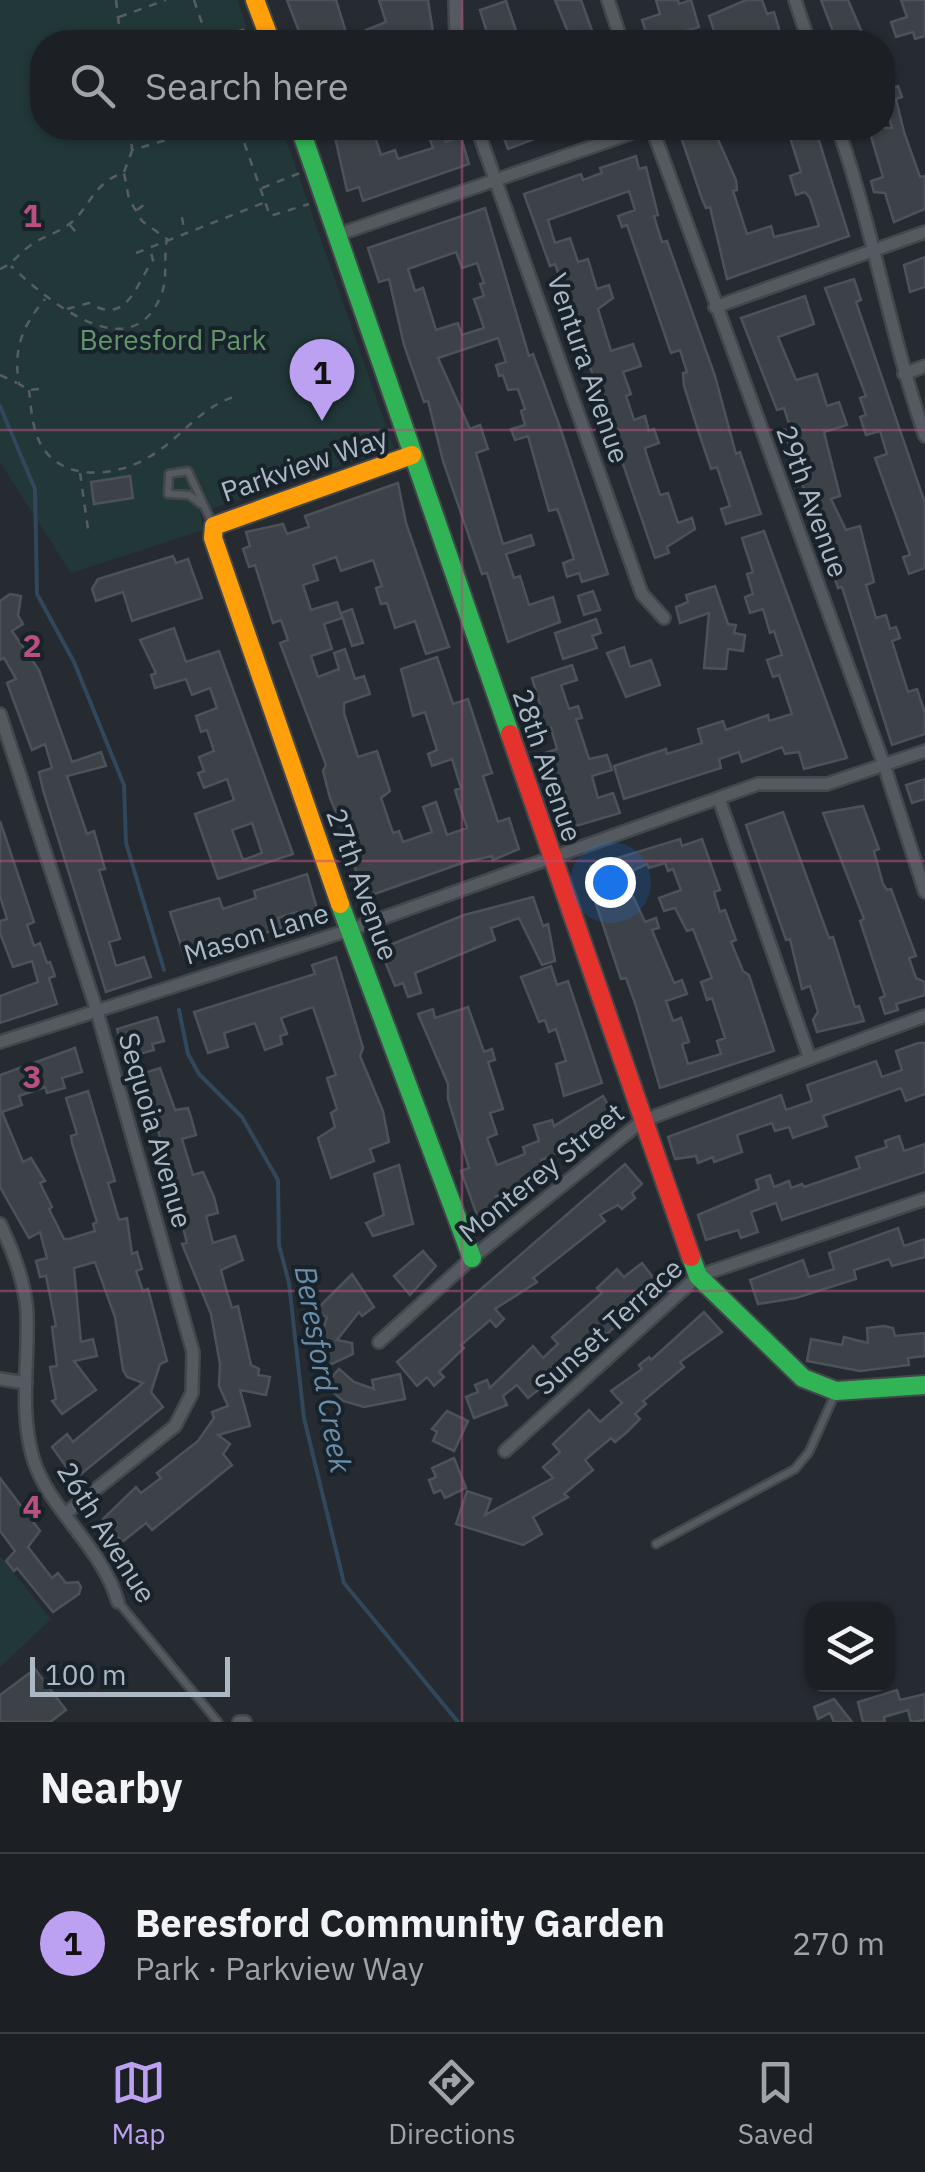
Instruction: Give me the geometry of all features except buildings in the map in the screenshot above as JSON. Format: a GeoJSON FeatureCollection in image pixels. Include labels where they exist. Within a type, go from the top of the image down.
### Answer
{"type":"FeatureCollection","features":[{"type":"Feature","properties":{"kind":"street"},"geometry":{"type":"LineString","coordinates":[[255,0],[266,30]]}},
{"type":"Feature","properties":{"kind":"street"},"geometry":{"type":"LineString","coordinates":[[454,0],[455,30]]}},
{"type":"Feature","properties":{"kind":"street"},"geometry":{"type":"LineString","coordinates":[[608,0],[618,30]]}},
{"type":"Feature","properties":{"kind":"street"},"geometry":{"type":"LineString","coordinates":[[795,0],[805,30]]}},
{"type":"Feature","properties":{"kind":"street","name":"28th Avenue"},"geometry":{"type":"LineString","coordinates":[[304,140],[698,1276],[803,1378],[836,1390]]}},
{"type":"Feature","properties":{"kind":"street","name":"Ventura Avenue"},"geometry":{"type":"LineString","coordinates":[[482,140],[642,594],[664,618]]}},
{"type":"Feature","properties":{"kind":"street"},"geometry":{"type":"LineString","coordinates":[[337,235],[612,140]]}},
{"type":"Feature","properties":{"kind":"street","name":"29th Avenue"},"geometry":{"type":"LineString","coordinates":[[653,140],[884,765],[925,892]]}},
{"type":"Feature","properties":{"kind":"street"},"geometry":{"type":"LineString","coordinates":[[842,140],[875,250],[904,374],[925,436]]}},
{"type":"Feature","properties":{"kind":"street"},"geometry":{"type":"LineString","coordinates":[[714,307],[925,232]]}},
{"type":"Feature","properties":{"kind":"street"},"geometry":{"type":"LineString","coordinates":[[904,374],[925,366]]}},
{"type":"Feature","properties":{"kind":"street","name":"Parkview Way"},"geometry":{"type":"LineString","coordinates":[[214,526],[412,455]]}},
{"type":"Feature","properties":{"kind":"street","name":"27th Avenue"},"geometry":{"type":"LineString","coordinates":[[214,526],[213,538],[349,930],[472,1258]]}},
{"type":"Feature","properties":{"kind":"street","name":"Sequoia Avenue"},"geometry":{"type":"LineString","coordinates":[[0,714],[96,1008],[193,1352],[192,1392],[175,1426],[65,1514]]}},
{"type":"Feature","properties":{"kind":"street","name":"Mason Lane"},"geometry":{"type":"LineString","coordinates":[[0,1042],[96,1008],[349,930],[758,784],[826,784],[925,751]]}},
{"type":"Feature","properties":{"kind":"street"},"geometry":{"type":"LineString","coordinates":[[719,799],[809,1056]]}},
{"type":"Feature","properties":{"kind":"street","name":"Monterey Street"},"geometry":{"type":"LineString","coordinates":[[378,1342],[472,1258],[642,1121],[925,1016]]}},
{"type":"Feature","properties":{"kind":"street","name":"Sunset Terrace"},"geometry":{"type":"LineString","coordinates":[[505,1452],[698,1276],[925,1198]]}},
{"type":"Feature","properties":{"kind":"street","name":"26th Avenue"},"geometry":{"type":"LineString","coordinates":[[0,1224],[13,1252],[27,1309],[25,1416],[34,1462],[65,1514],[108,1570],[118,1602]]}},
{"type":"Feature","properties":{"kind":"street"},"geometry":{"type":"LineString","coordinates":[[0,1379],[26,1382]]}},
{"type":"Feature","properties":{"kind":"street"},"geometry":{"type":"LineString","coordinates":[[836,1390],[925,1385]]}},
{"type":"Feature","properties":{"kind":"lane"},"geometry":{"type":"LineString","coordinates":[[202,504],[189,495],[168,494],[169,474],[188,470],[214,526]]}},
{"type":"Feature","properties":{"kind":"lane"},"geometry":{"type":"LineString","coordinates":[[656,1544],[795,1469],[810,1452],[836,1390]]}},
{"type":"Feature","properties":{"kind":"lane","name":"26th Avenue"},"geometry":{"type":"LineString","coordinates":[[118,1602],[218,1722]]}},
{"type":"Feature","properties":{"kind":"path"},"geometry":{"type":"LineString","coordinates":[[116,0],[121,30]]}},
{"type":"Feature","properties":{"kind":"path"},"geometry":{"type":"LineString","coordinates":[[120,17],[166,0]]}},
{"type":"Feature","properties":{"kind":"path"},"geometry":{"type":"LineString","coordinates":[[194,0],[204,30]]}},
{"type":"Feature","properties":{"kind":"path"},"geometry":{"type":"LineString","coordinates":[[243,30],[249,28]]}},
{"type":"Feature","properties":{"kind":"path"},"geometry":{"type":"LineString","coordinates":[[131,140],[124,173],[136,211],[167,239]]}},
{"type":"Feature","properties":{"kind":"path"},"geometry":{"type":"LineString","coordinates":[[132,150],[167,140]]}},
{"type":"Feature","properties":{"kind":"path"},"geometry":{"type":"LineString","coordinates":[[243,140],[270,216],[311,204]]}},
{"type":"Feature","properties":{"kind":"path"},"geometry":{"type":"LineString","coordinates":[[0,269],[11,266],[28,246],[69,224],[102,183],[124,173]]}},
{"type":"Feature","properties":{"kind":"path"},"geometry":{"type":"LineString","coordinates":[[260,189],[300,174]]}},
{"type":"Feature","properties":{"kind":"path"},"geometry":{"type":"LineString","coordinates":[[136,253],[264,202]]}},
{"type":"Feature","properties":{"kind":"path"},"geometry":{"type":"LineString","coordinates":[[136,211],[145,204]]}},
{"type":"Feature","properties":{"kind":"path"},"geometry":{"type":"LineString","coordinates":[[182,218],[184,231]]}},
{"type":"Feature","properties":{"kind":"path"},"geometry":{"type":"LineString","coordinates":[[69,224],[79,236]]}},
{"type":"Feature","properties":{"kind":"path"},"geometry":{"type":"LineString","coordinates":[[11,266],[46,298],[102,328],[136,323],[160,299],[167,239]]}},
{"type":"Feature","properties":{"kind":"path"},"geometry":{"type":"LineString","coordinates":[[67,309],[89,303],[103,312],[119,311],[131,300],[138,276],[153,260],[149,248]]}},
{"type":"Feature","properties":{"kind":"path"},"geometry":{"type":"LineString","coordinates":[[20,384],[18,343],[29,318],[46,298]]}},
{"type":"Feature","properties":{"kind":"path"},"geometry":{"type":"LineString","coordinates":[[0,375],[28,390],[38,438],[47,454],[80,471],[106,473],[128,468],[152,455],[202,410],[236,396]]}},
{"type":"Feature","properties":{"kind":"path"},"geometry":{"type":"LineString","coordinates":[[28,390],[39,388]]}},
{"type":"Feature","properties":{"kind":"path"},"geometry":{"type":"LineString","coordinates":[[80,471],[88,529]]}},
{"type":"Feature","properties":{"kind":"green space","name":"Beresford Park"},"geometry":{"type":"Polygon","coordinates":[[[0,0],[237,0],[248,30],[30,30],[30,140],[286,140],[394,448],[200,513],[203,530],[71,573],[0,462],[0,0]]]}},
{"type":"Feature","properties":{"kind":"green space"},"geometry":{"type":"Polygon","coordinates":[[[0,1556],[51,1619],[0,1667],[0,1556]]]}},
{"type":"Feature","properties":{"kind":"waterway","name":"Beresford Creek"},"geometry":{"type":"LineString","coordinates":[[0,406],[35,489],[37,594],[74,662],[124,785],[126,843],[164,970]]}},
{"type":"Feature","properties":{"kind":"waterway","name":"Beresford Creek"},"geometry":{"type":"LineString","coordinates":[[179,1010],[188,1054],[199,1074],[242,1117],[278,1180],[279,1245],[289,1283],[304,1418],[344,1583],[458,1722]]}},
{"type":"Feature","properties":{"kind":"traffic: fast"},"geometry":{"type":"LineString","coordinates":[[304,140],[510,734]]}},
{"type":"Feature","properties":{"kind":"traffic: fast"},"geometry":{"type":"LineString","coordinates":[[340,904],[472,1258]]}},
{"type":"Feature","properties":{"kind":"traffic: fast"},"geometry":{"type":"LineString","coordinates":[[691,1257],[698,1276],[803,1378],[836,1391],[925,1385]]}},
{"type":"Feature","properties":{"kind":"traffic: slow"},"geometry":{"type":"LineString","coordinates":[[255,0],[266,30]]}},
{"type":"Feature","properties":{"kind":"traffic: slow"},"geometry":{"type":"LineString","coordinates":[[340,904],[213,538],[214,526],[412,455]]}},
{"type":"Feature","properties":{"kind":"traffic: jam"},"geometry":{"type":"LineString","coordinates":[[510,734],[691,1257]]}},
{"type":"Feature","properties":{"kind":"place","name":"Beresford Community Garden"},"geometry":{"type":"Point","coordinates":[322,421]}}]}
